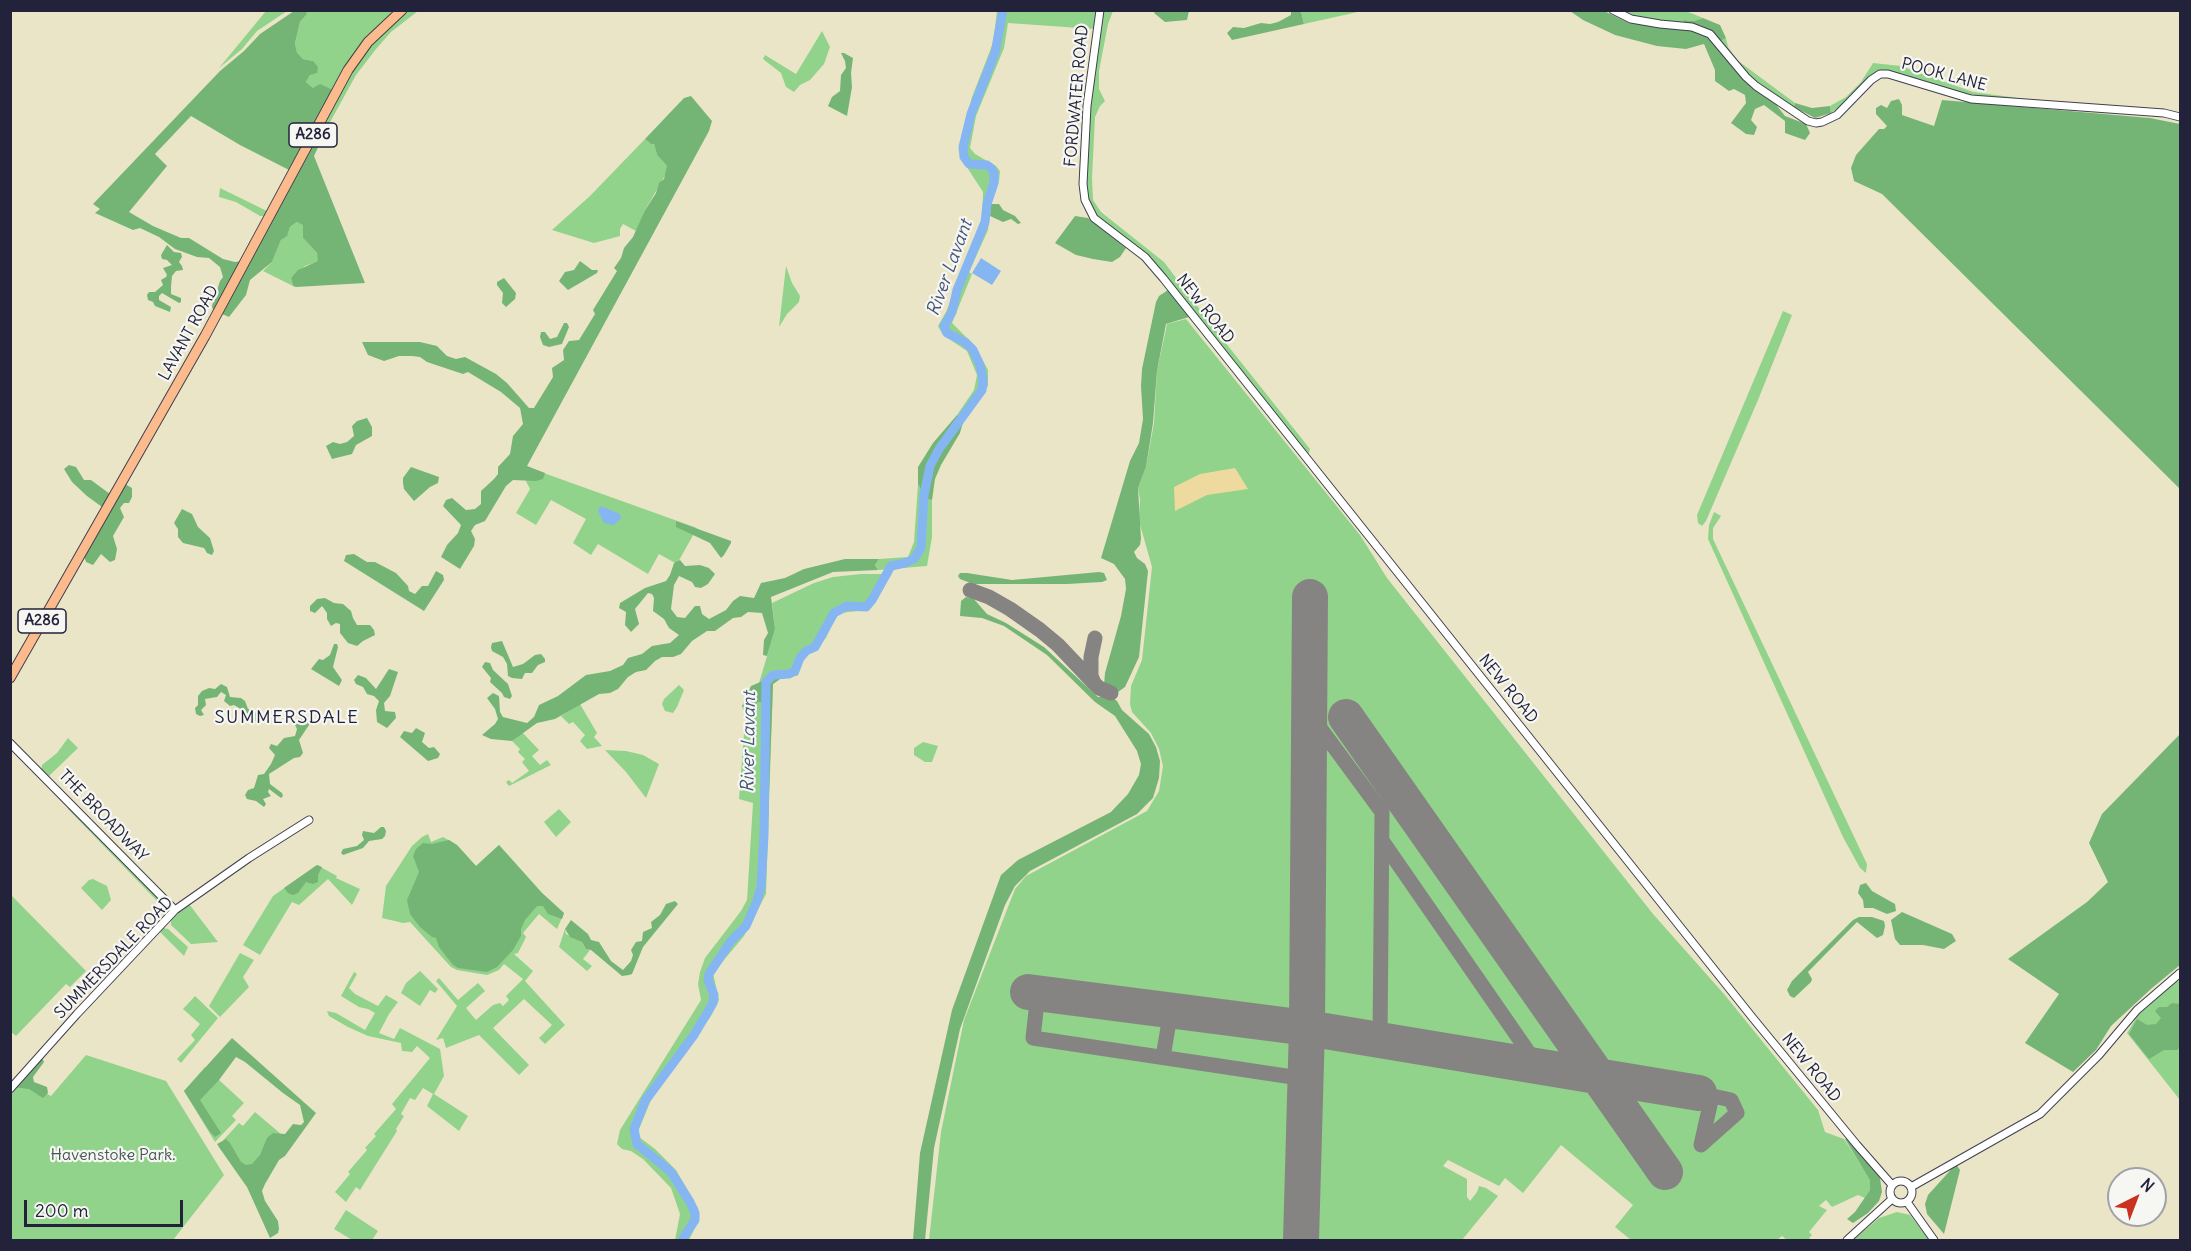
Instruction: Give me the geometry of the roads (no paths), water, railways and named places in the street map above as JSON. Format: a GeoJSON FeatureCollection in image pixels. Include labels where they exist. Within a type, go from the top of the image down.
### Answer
{"type":"FeatureCollection","features":[{"type":"Feature","properties":{"kind":"main road","name":"LAVANT ROAD"},"geometry":{"type":"LineString","coordinates":[[10,678],[206,336],[348,70],[368,42],[402,10]]}},
{"type":"Feature","properties":{"kind":"street","name":"FORDWATER ROAD"},"geometry":{"type":"LineString","coordinates":[[1094,218],[1085,200],[1083,184],[1087,106],[1100,10]]}},
{"type":"Feature","properties":{"kind":"street","name":"POOK LANE"},"geometry":{"type":"LineString","coordinates":[[1613,10],[1631,19],[1692,27],[1710,34],[1756,86],[1808,121],[1816,123],[1822,123],[1837,115],[1871,80],[1880,74],[1888,74],[1971,99],[2164,113],[2181,117]]}},
{"type":"Feature","properties":{"kind":"street","name":"NEW ROAD"},"geometry":{"type":"LineString","coordinates":[[1094,218],[1145,257],[1163,278],[1745,1008],[1852,1140],[1892,1185]]}},
{"type":"Feature","properties":{"kind":"street","name":"THE BROADWAY"},"geometry":{"type":"LineString","coordinates":[[10,742],[175,910]]}},
{"type":"Feature","properties":{"kind":"street","name":"SUMMERSDALE ROAD"},"geometry":{"type":"LineString","coordinates":[[10,1089],[175,910],[249,858],[309,820]]}},
{"type":"Feature","properties":{"kind":"street"},"geometry":{"type":"LineString","coordinates":[[1911,1187],[2040,1114],[2099,1055],[2137,1010],[2181,973]]}},
{"type":"Feature","properties":{"kind":"street"},"geometry":{"type":"LineString","coordinates":[[1902,1181],[1911,1187],[1912,1194],[1907,1202],[1897,1203],[1892,1199],[1890,1190],[1892,1185],[1902,1181]]}},
{"type":"Feature","properties":{"kind":"street"},"geometry":{"type":"LineString","coordinates":[[1847,1240],[1892,1199]]}},
{"type":"Feature","properties":{"kind":"street"},"geometry":{"type":"LineString","coordinates":[[1907,1202],[1934,1240]]}},
{"type":"Feature","properties":{"kind":"water"},"geometry":{"type":"Polygon","coordinates":[[[981,258],[1001,271],[992,285],[972,273],[981,258]]]}},
{"type":"Feature","properties":{"kind":"water"},"geometry":{"type":"Polygon","coordinates":[[[601,506],[620,514],[621,518],[614,525],[604,523],[598,511],[601,506]]]}},
{"type":"Feature","properties":{"kind":"waterway","name":"River Lavant"},"geometry":{"type":"LineString","coordinates":[[682,1240],[695,1220],[695,1213],[671,1172],[637,1144],[634,1129],[645,1101],[694,1035],[713,1003],[714,995],[708,980],[709,974],[731,941],[746,926],[757,901],[761,887],[764,835],[766,682],[773,675],[789,674],[795,671],[800,658],[806,651],[815,647],[834,613],[847,606],[866,607],[891,566],[914,559],[921,548],[924,495],[930,466],[939,449],[982,390],[980,365],[973,350],[965,342],[947,333],[944,326],[952,312],[957,290],[985,222],[987,204],[994,183],[994,173],[991,168],[987,165],[969,164],[964,157],[963,147],[971,114],[995,53],[1003,10]]}},
{"type":"Feature","properties":{"kind":"district","name":"SUMMERSDALE"},"geometry":{"type":"Point","coordinates":[287,718]}},
{"type":"Feature","properties":{"kind":"park label","name":"Havenstoke Park."},"geometry":{"type":"Point","coordinates":[113,1155]}}]}
